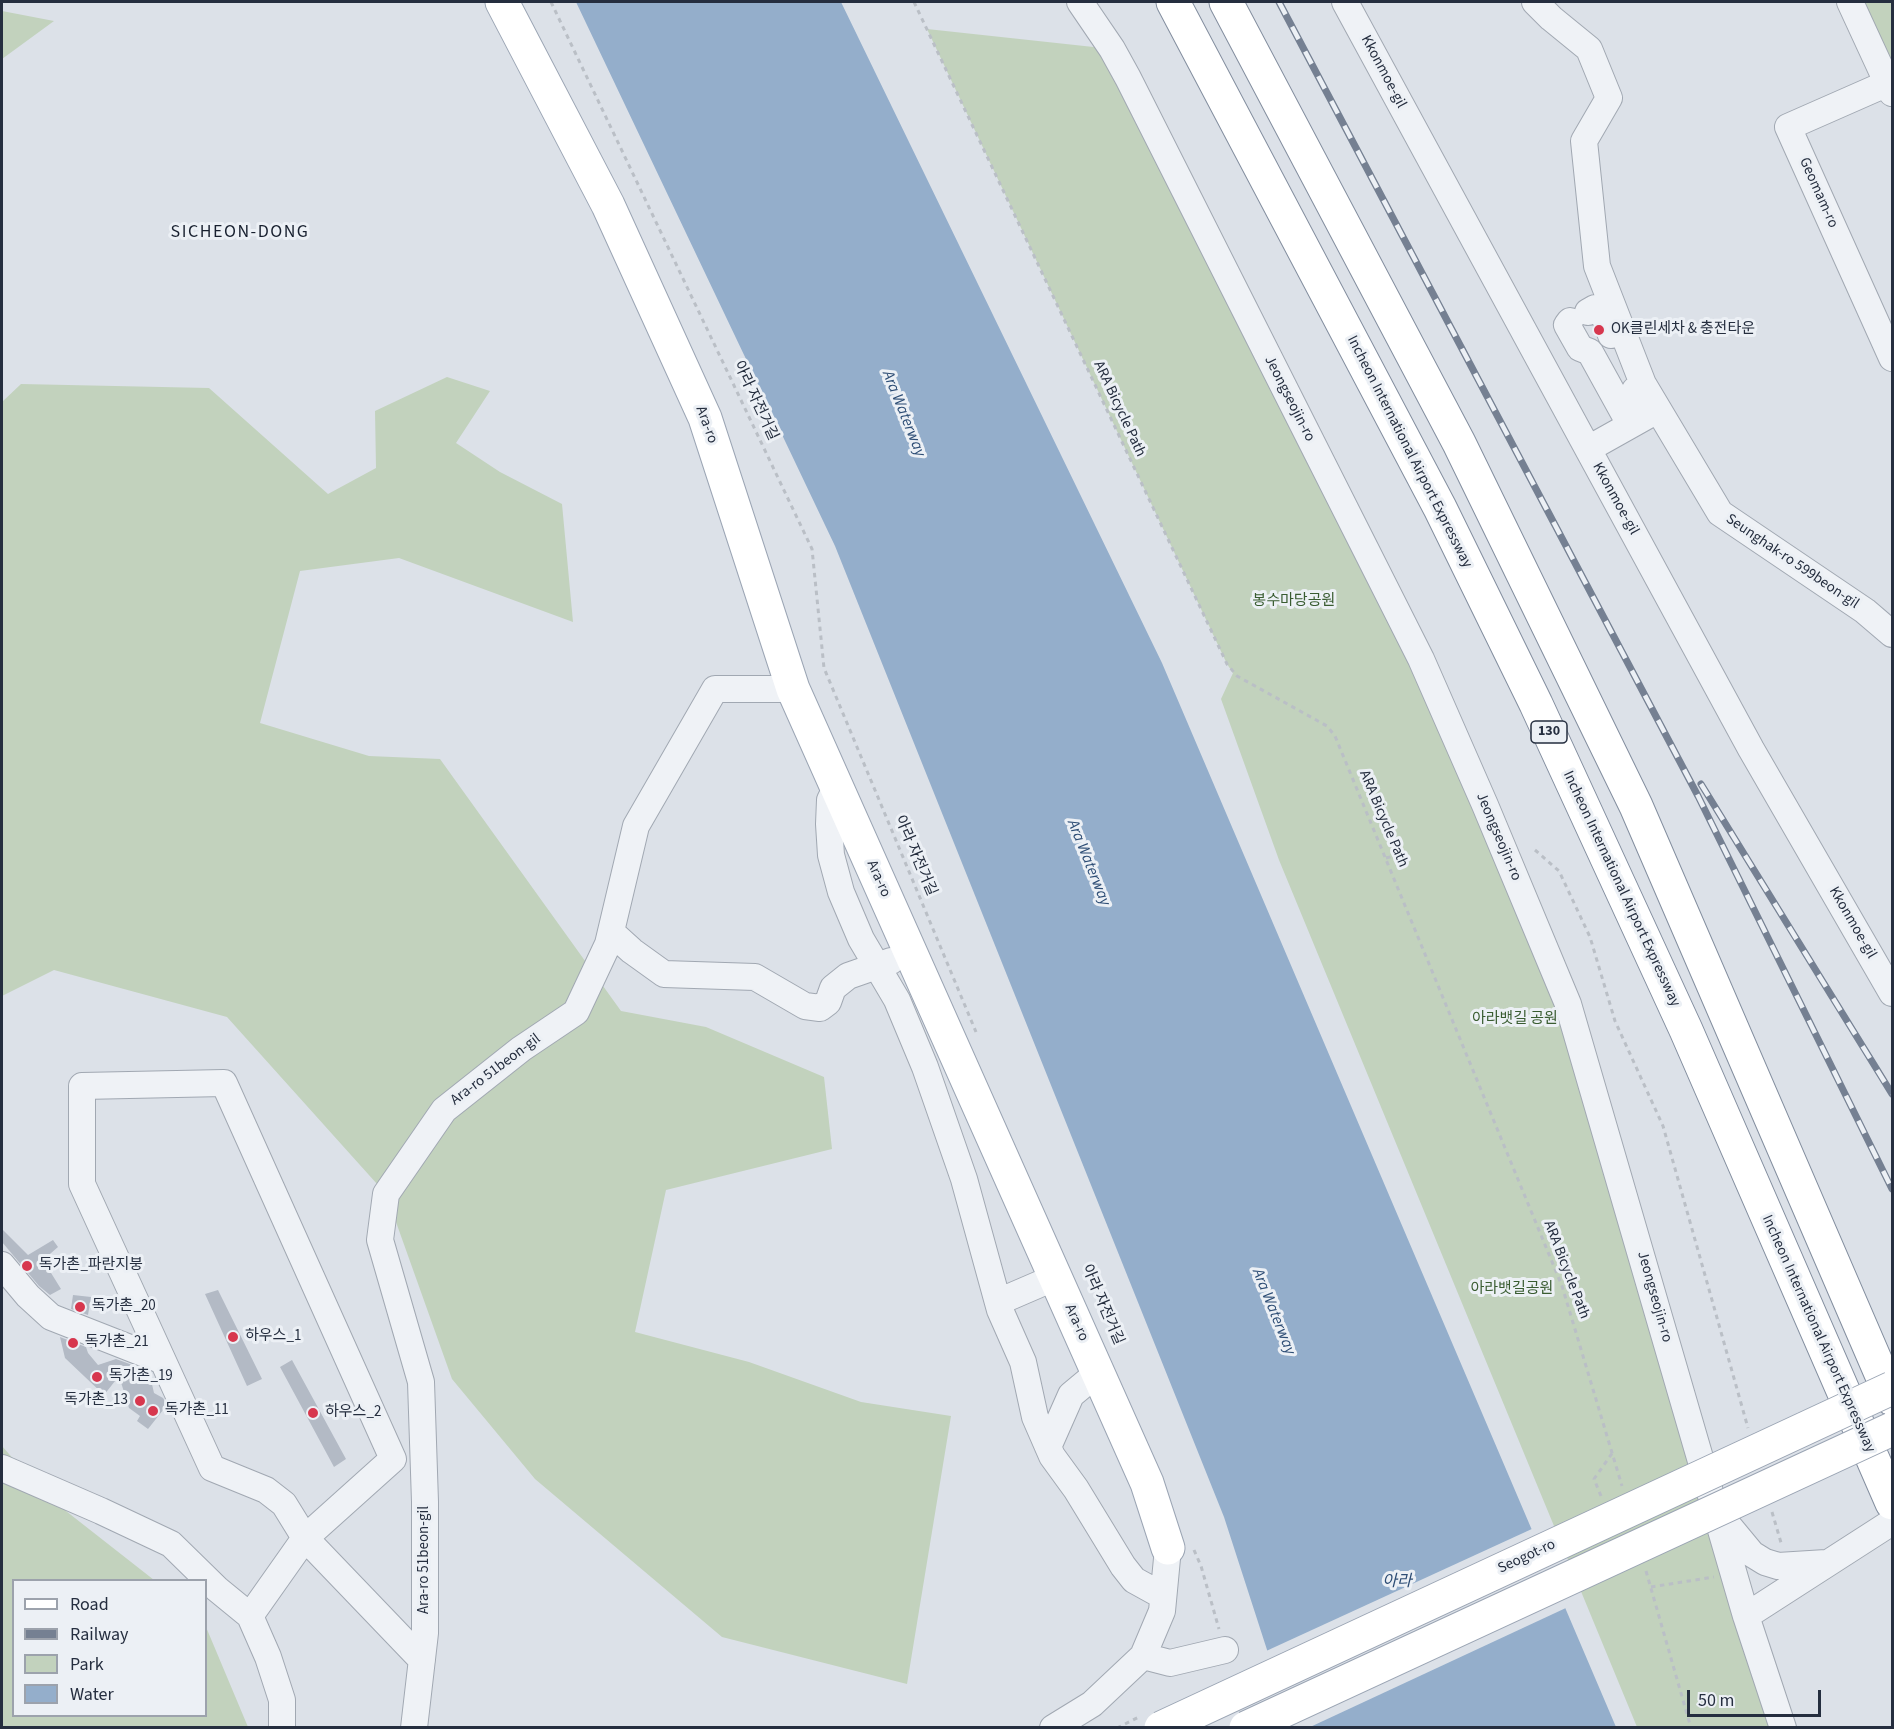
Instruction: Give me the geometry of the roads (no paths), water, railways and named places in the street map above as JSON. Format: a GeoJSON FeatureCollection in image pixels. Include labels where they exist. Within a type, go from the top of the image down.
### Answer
{"type":"FeatureCollection","features":[{"type":"Feature","properties":{"kind":"main road","name":"Ara-ro"},"geometry":{"type":"LineString","coordinates":[[501,2],[608,205],[705,418],[793,689],[1147,1483],[1180,1546]]}},
{"type":"Feature","properties":{"kind":"main road","name":"Incheon International Airport Expressway"},"geometry":{"type":"LineString","coordinates":[[1173,2],[1440,508],[1536,704],[1686,1030],[1888,1492]]}},
{"type":"Feature","properties":{"kind":"main road"},"geometry":{"type":"LineString","coordinates":[[1226,2],[1459,443],[1636,806],[1893,1399]]}},
{"type":"Feature","properties":{"kind":"main road","name":"Seogot-ro"},"geometry":{"type":"LineString","coordinates":[[1161,1728],[1893,1388]]}},
{"type":"Feature","properties":{"kind":"main road"},"geometry":{"type":"LineString","coordinates":[[1246,1728],[1893,1429]]}},
{"type":"Feature","properties":{"kind":"street","name":"Jeongseojin-ro"},"geometry":{"type":"LineString","coordinates":[[1080,2],[1112,49],[1128,78],[1421,659],[1568,1004],[1746,1616],[1783,1728]]}},
{"type":"Feature","properties":{"kind":"street","name":"Kkonmoe-gil"},"geometry":{"type":"LineString","coordinates":[[1345,2],[1751,749],[1893,993]]}},
{"type":"Feature","properties":{"kind":"street","name":"Seunghak-ro 599beon-gil"},"geometry":{"type":"LineString","coordinates":[[1535,2],[1589,49],[1608,98],[1584,141],[1597,266],[1643,384],[1720,513],[1865,611],[1893,634]]}},
{"type":"Feature","properties":{"kind":"street"},"geometry":{"type":"LineString","coordinates":[[1850,2],[1890,88]]}},
{"type":"Feature","properties":{"kind":"street","name":"Geomam-ro"},"geometry":{"type":"LineString","coordinates":[[1890,88],[1788,127],[1893,358]]}},
{"type":"Feature","properties":{"kind":"street"},"geometry":{"type":"LineString","coordinates":[[1588,449],[1645,417],[1647,409],[1624,372],[1602,310],[1595,308],[1567,325],[1580,348],[1590,352],[1627,419],[1626,427]]}},
{"type":"Feature","properties":{"kind":"street","name":"Ara-ro 51beon-gil"},"geometry":{"type":"LineString","coordinates":[[414,1728],[425,1633],[425,1502],[421,1382],[380,1240],[386,1194],[444,1110],[521,1049],[576,1012],[608,944],[636,826],[716,688],[793,689]]}},
{"type":"Feature","properties":{"kind":"street"},"geometry":{"type":"LineString","coordinates":[[837,786],[830,800],[831,855],[845,901],[861,939],[897,1000],[925,1067],[964,1179],[998,1302],[1023,1362],[1035,1417],[1052,1456],[1108,1539],[1123,1566],[1134,1580],[1163,1596]]}},
{"type":"Feature","properties":{"kind":"street"},"geometry":{"type":"LineString","coordinates":[[611,932],[632,951],[664,974],[755,976],[805,1006],[820,1008],[828,1002],[833,988],[848,976],[911,953]]}},
{"type":"Feature","properties":{"kind":"street"},"geometry":{"type":"LineString","coordinates":[[250,1616],[305,1538],[393,1459],[225,1083],[82,1086],[82,1184],[212,1468],[266,1490],[284,1504],[305,1538],[422,1660]]}},
{"type":"Feature","properties":{"kind":"street"},"geometry":{"type":"LineString","coordinates":[[2,1265],[28,1296],[51,1317],[163,1361]]}},
{"type":"Feature","properties":{"kind":"street"},"geometry":{"type":"LineString","coordinates":[[998,1302],[1056,1277]]}},
{"type":"Feature","properties":{"kind":"street"},"geometry":{"type":"LineString","coordinates":[[1048,1447],[1071,1395],[1099,1374]]}},
{"type":"Feature","properties":{"kind":"street"},"geometry":{"type":"LineString","coordinates":[[2,1468],[171,1544],[207,1579]]}},
{"type":"Feature","properties":{"kind":"street"},"geometry":{"type":"LineString","coordinates":[[1716,1512],[1752,1554],[1764,1562],[1786,1566],[1830,1563]]}},
{"type":"Feature","properties":{"kind":"street"},"geometry":{"type":"LineString","coordinates":[[1746,1616],[1893,1522]]}},
{"type":"Feature","properties":{"kind":"street","name":"Ara-ro"},"geometry":{"type":"LineString","coordinates":[[1053,1728],[1092,1704],[1143,1656],[1162,1611],[1163,1596],[1180,1546]]}},
{"type":"Feature","properties":{"kind":"street"},"geometry":{"type":"LineString","coordinates":[[207,1579],[250,1616],[268,1657],[282,1700],[282,1728]]}},
{"type":"Feature","properties":{"kind":"street"},"geometry":{"type":"LineString","coordinates":[[1143,1656],[1170,1663],[1226,1650]]}},
{"type":"Feature","properties":{"kind":"water","name":"아라"},"geometry":{"type":"Polygon","coordinates":[[[576,2],[841,2],[1162,663],[1616,1727],[1292,1727],[1224,1517],[835,546],[576,2]]]}},
{"type":"Feature","properties":{"kind":"railway"},"geometry":{"type":"LineString","coordinates":[[1279,2],[1698,796],[1892,1189]]}},
{"type":"Feature","properties":{"kind":"railway"},"geometry":{"type":"LineString","coordinates":[[1701,784],[1892,1094]]}},
{"type":"Feature","properties":{"kind":"place","name":"OK클린세차 & 충전타운"},"geometry":{"type":"Point","coordinates":[1599,330]}},
{"type":"Feature","properties":{"kind":"place","name":"독가촌_파란지붕"},"geometry":{"type":"Point","coordinates":[27,1266]}},
{"type":"Feature","properties":{"kind":"place","name":"독가촌_20"},"geometry":{"type":"Point","coordinates":[80,1307]}},
{"type":"Feature","properties":{"kind":"place","name":"하우스_1"},"geometry":{"type":"Point","coordinates":[233,1337]}},
{"type":"Feature","properties":{"kind":"place","name":"독가촌_21"},"geometry":{"type":"Point","coordinates":[73,1343]}},
{"type":"Feature","properties":{"kind":"place","name":"독가촌_19"},"geometry":{"type":"Point","coordinates":[97,1377]}},
{"type":"Feature","properties":{"kind":"place","name":"독가촌_13"},"geometry":{"type":"Point","coordinates":[140,1401]}},
{"type":"Feature","properties":{"kind":"place","name":"독가촌_11"},"geometry":{"type":"Point","coordinates":[153,1411]}},
{"type":"Feature","properties":{"kind":"place","name":"하우스_2"},"geometry":{"type":"Point","coordinates":[313,1413]}},
{"type":"Feature","properties":{"kind":"district","name":"SICHEON-DONG"},"geometry":{"type":"Point","coordinates":[240,233]}},
{"type":"Feature","properties":{"kind":"water label","name":"Ara Waterway"},"geometry":{"type":"Point","coordinates":[903,414]}},
{"type":"Feature","properties":{"kind":"water label","name":"Ara Waterway"},"geometry":{"type":"Point","coordinates":[1088,863]}},
{"type":"Feature","properties":{"kind":"water label","name":"Ara Waterway"},"geometry":{"type":"Point","coordinates":[1273,1312]}},
{"type":"Feature","properties":{"kind":"park label","name":"봉수마당공원"},"geometry":{"type":"Point","coordinates":[1294,602]}},
{"type":"Feature","properties":{"kind":"park label","name":"아라뱃길 공원"},"geometry":{"type":"Point","coordinates":[1515,1020]}},
{"type":"Feature","properties":{"kind":"park label","name":"아라뱃길공원"},"geometry":{"type":"Point","coordinates":[1512,1290]}}]}
